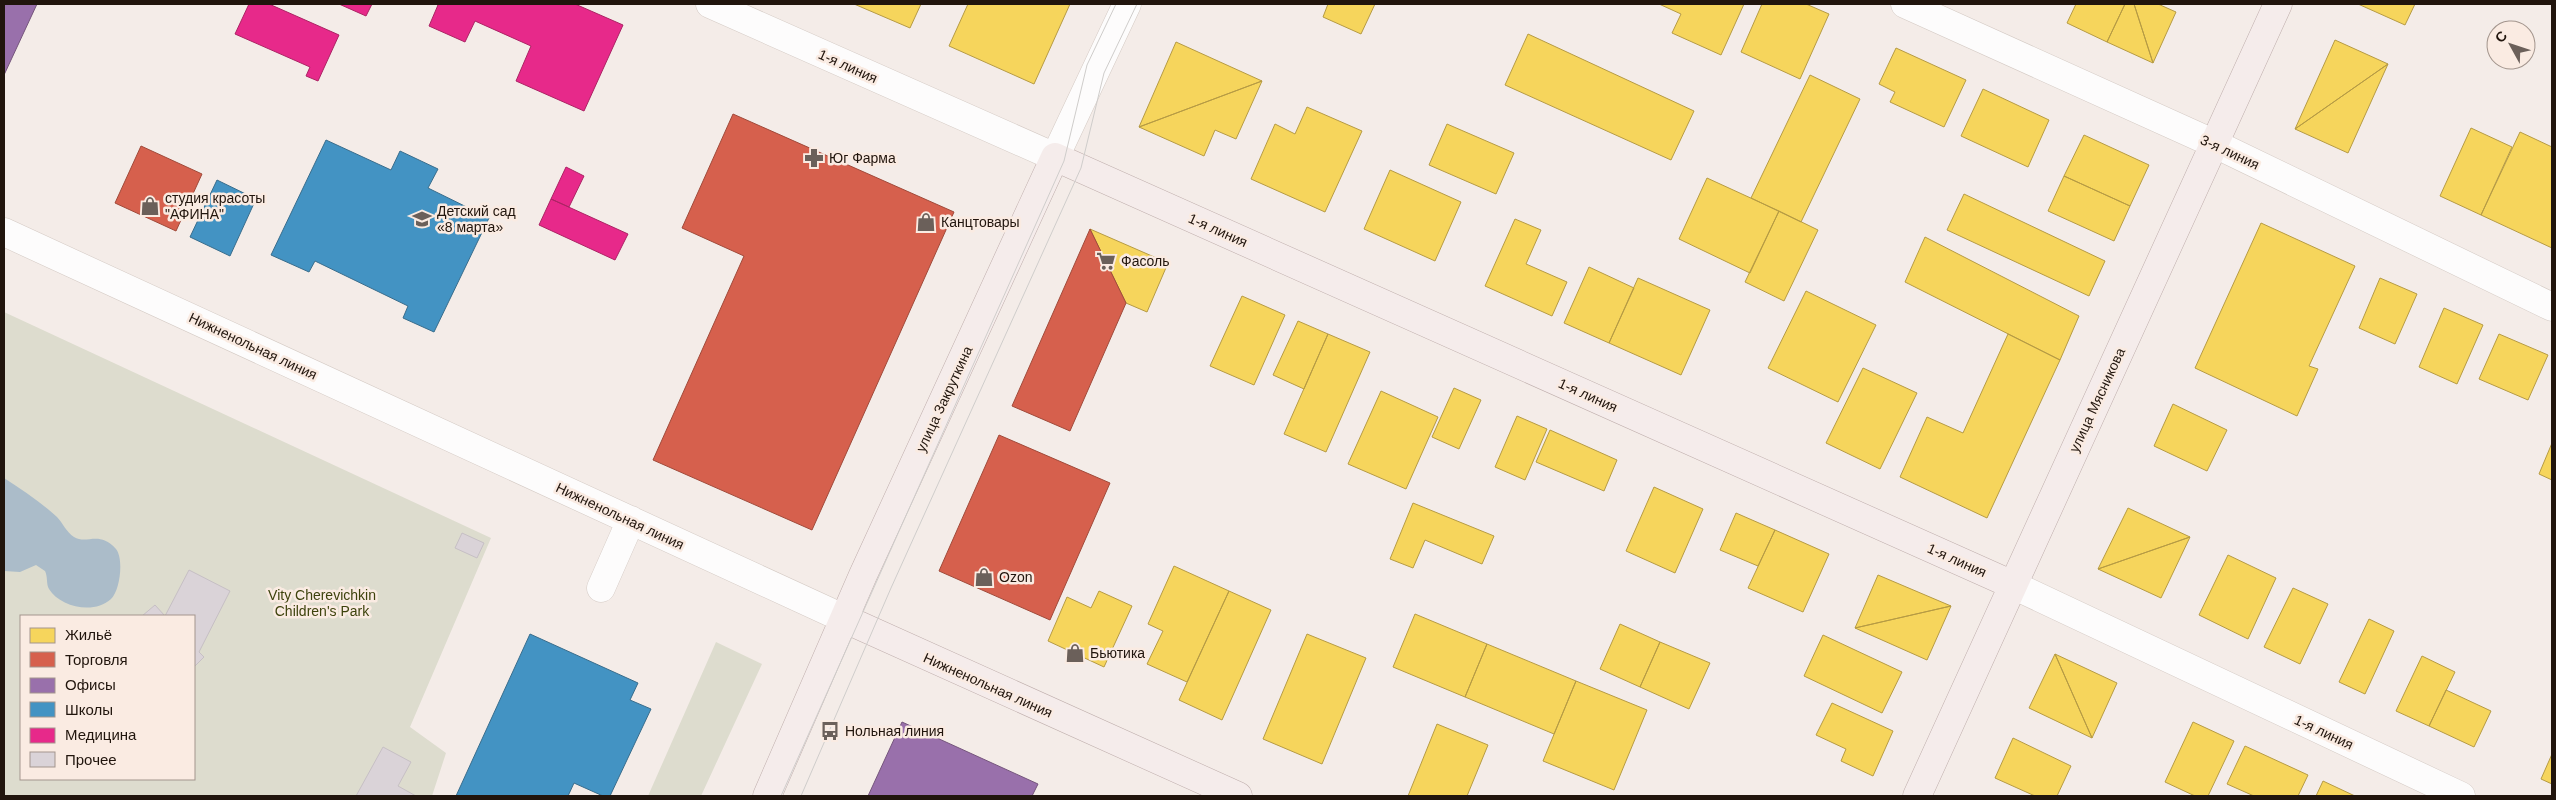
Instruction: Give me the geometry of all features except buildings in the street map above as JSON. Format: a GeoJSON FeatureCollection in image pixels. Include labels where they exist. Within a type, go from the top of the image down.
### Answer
{"type":"FeatureCollection","features":[{"type":"Feature","properties":{"kind":"main road","name":"улица Мясникова"},"geometry":{"type":"LineString","coordinates":[[1917,796],[2278,4]]}},
{"type":"Feature","properties":{"kind":"main road","name":"1-я линия"},"geometry":{"type":"LineString","coordinates":[[1055,158],[2013,585]]}},
{"type":"Feature","properties":{"kind":"main road","name":"улица Закруткина"},"geometry":{"type":"LineString","coordinates":[[766,796],[1055,158]]}},
{"type":"Feature","properties":{"kind":"main road","name":"Нижненольная линия"},"geometry":{"type":"LineString","coordinates":[[845,619],[1238,796]]}},
{"type":"Feature","properties":{"kind":"street","name":"1-я линия"},"geometry":{"type":"LineString","coordinates":[[710,4],[1055,158]]}},
{"type":"Feature","properties":{"kind":"street","name":"улица Закруткина"},"geometry":{"type":"LineString","coordinates":[[1055,158],[1127,4]]}},
{"type":"Feature","properties":{"kind":"street","name":"3-я линия"},"geometry":{"type":"LineString","coordinates":[[1905,4],[2215,144],[2552,307]]}},
{"type":"Feature","properties":{"kind":"street","name":"Нижненольная линия"},"geometry":{"type":"LineString","coordinates":[[4,232],[845,619]]}},
{"type":"Feature","properties":{"kind":"street"},"geometry":{"type":"LineString","coordinates":[[601,588],[631,520]]}},
{"type":"Feature","properties":{"kind":"street","name":"1-я линия"},"geometry":{"type":"LineString","coordinates":[[2013,585],[2461,796]]}},
{"type":"Feature","properties":{"kind":"green space","name":"Vity Cherevichkin Children's Park"},"geometry":{"type":"Polygon","coordinates":[[[4,312],[491,538],[410,727],[446,753],[432,796],[4,796],[4,312]]]}},
{"type":"Feature","properties":{"kind":"green space"},"geometry":{"type":"Polygon","coordinates":[[[716,642],[762,664],[701,796],[648,796],[716,642]]]}},
{"type":"Feature","properties":{"kind":"water"},"geometry":{"type":"Polygon","coordinates":[[[4,478],[51,512],[74,537],[84,540],[104,540],[116,549],[120,560],[120,575],[117,589],[111,599],[96,607],[78,607],[54,595],[48,587],[45,571],[36,565],[20,572],[4,571],[4,478]]]}},
{"type":"Feature","properties":{"kind":"tram line"},"geometry":{"type":"LineString","coordinates":[[781,796],[1064,161],[1087,65],[1116,4]]}},
{"type":"Feature","properties":{"kind":"tram line"},"geometry":{"type":"LineString","coordinates":[[801,796],[891,588],[1081,168],[1104,73],[1137,4]]}},
{"type":"Feature","properties":{"kind":"place","name":"Юг Фарма"},"geometry":{"type":"Point","coordinates":[814,158]}},
{"type":"Feature","properties":{"kind":"place","name":"студия красоты \"АФИНА\""},"geometry":{"type":"Point","coordinates":[150,206]}},
{"type":"Feature","properties":{"kind":"place","name":"Детский сад «8 марта»"},"geometry":{"type":"Point","coordinates":[422,219]}},
{"type":"Feature","properties":{"kind":"place","name":"Канцтовары"},"geometry":{"type":"Point","coordinates":[926,222]}},
{"type":"Feature","properties":{"kind":"place","name":"Фасоль"},"geometry":{"type":"Point","coordinates":[1106,261]}},
{"type":"Feature","properties":{"kind":"place","name":"Ozon"},"geometry":{"type":"Point","coordinates":[984,577]}},
{"type":"Feature","properties":{"kind":"place","name":"Бьютика"},"geometry":{"type":"Point","coordinates":[1075,653]}},
{"type":"Feature","properties":{"kind":"place","name":"Нольная линия"},"geometry":{"type":"Point","coordinates":[830,731]}}]}
